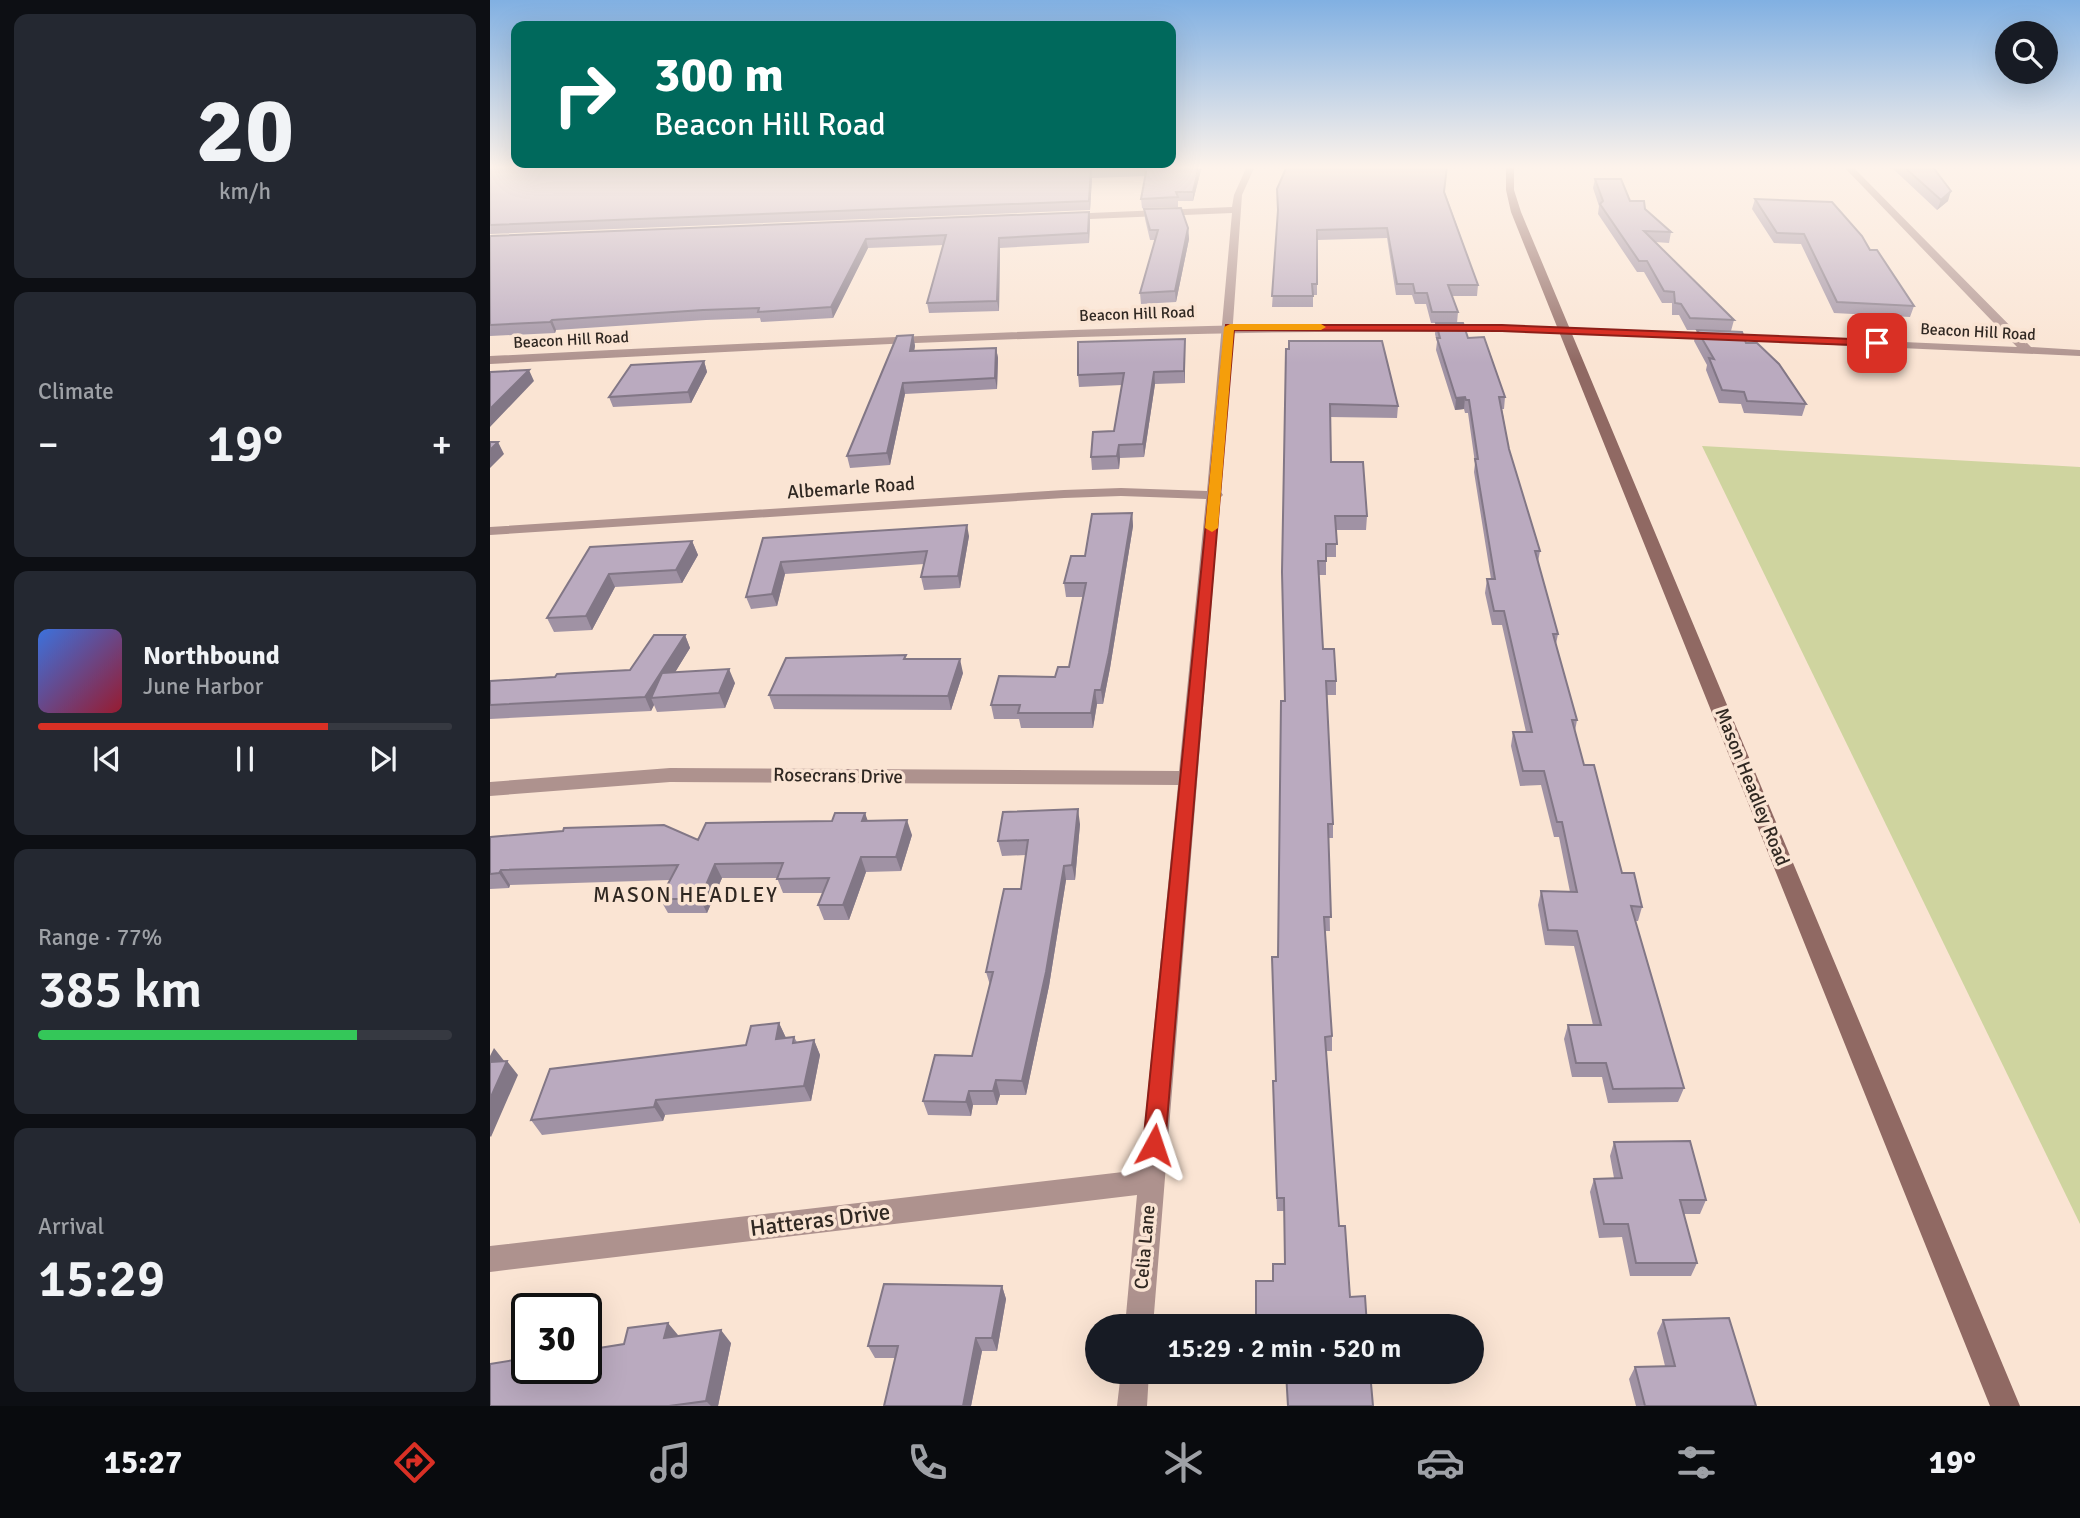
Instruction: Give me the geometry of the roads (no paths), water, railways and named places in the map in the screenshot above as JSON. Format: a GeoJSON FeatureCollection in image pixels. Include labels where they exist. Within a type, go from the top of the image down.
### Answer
{"type":"FeatureCollection","features":[{"type":"Feature","properties":{"kind":"main road","name":"Mason Headley Road"},"geometry":{"type":"LineString","coordinates":[[1524,232],[2005,1406]]}},
{"type":"Feature","properties":{"kind":"street","name":"Celia Lane"},"geometry":{"type":"LineString","coordinates":[[1140,1314],[1187,778],[1216,495],[1236,232]]}},
{"type":"Feature","properties":{"kind":"street"},"geometry":{"type":"LineString","coordinates":[[1911,232],[2027,350]]}},
{"type":"Feature","properties":{"kind":"street","name":"Beacon Hill Road"},"geometry":{"type":"LineString","coordinates":[[490,360],[1033,333],[1230,327],[1565,330],[2080,353]]}},
{"type":"Feature","properties":{"kind":"street","name":"Albemarle Road"},"geometry":{"type":"LineString","coordinates":[[490,531],[1064,494],[1121,492],[1216,495]]}},
{"type":"Feature","properties":{"kind":"street","name":"Rosecrans Drive"},"geometry":{"type":"LineString","coordinates":[[490,789],[670,775],[1187,778]]}},
{"type":"Feature","properties":{"kind":"street","name":"Hatteras Drive"},"geometry":{"type":"LineString","coordinates":[[490,1259],[1151,1181]]}},
{"type":"Feature","properties":{"kind":"street"},"geometry":{"type":"LineString","coordinates":[[1132,1406],[1134,1384]]}},
{"type":"Feature","properties":{"kind":"district","name":"MASON HEADLEY"},"geometry":{"type":"Point","coordinates":[686,895]}}]}
